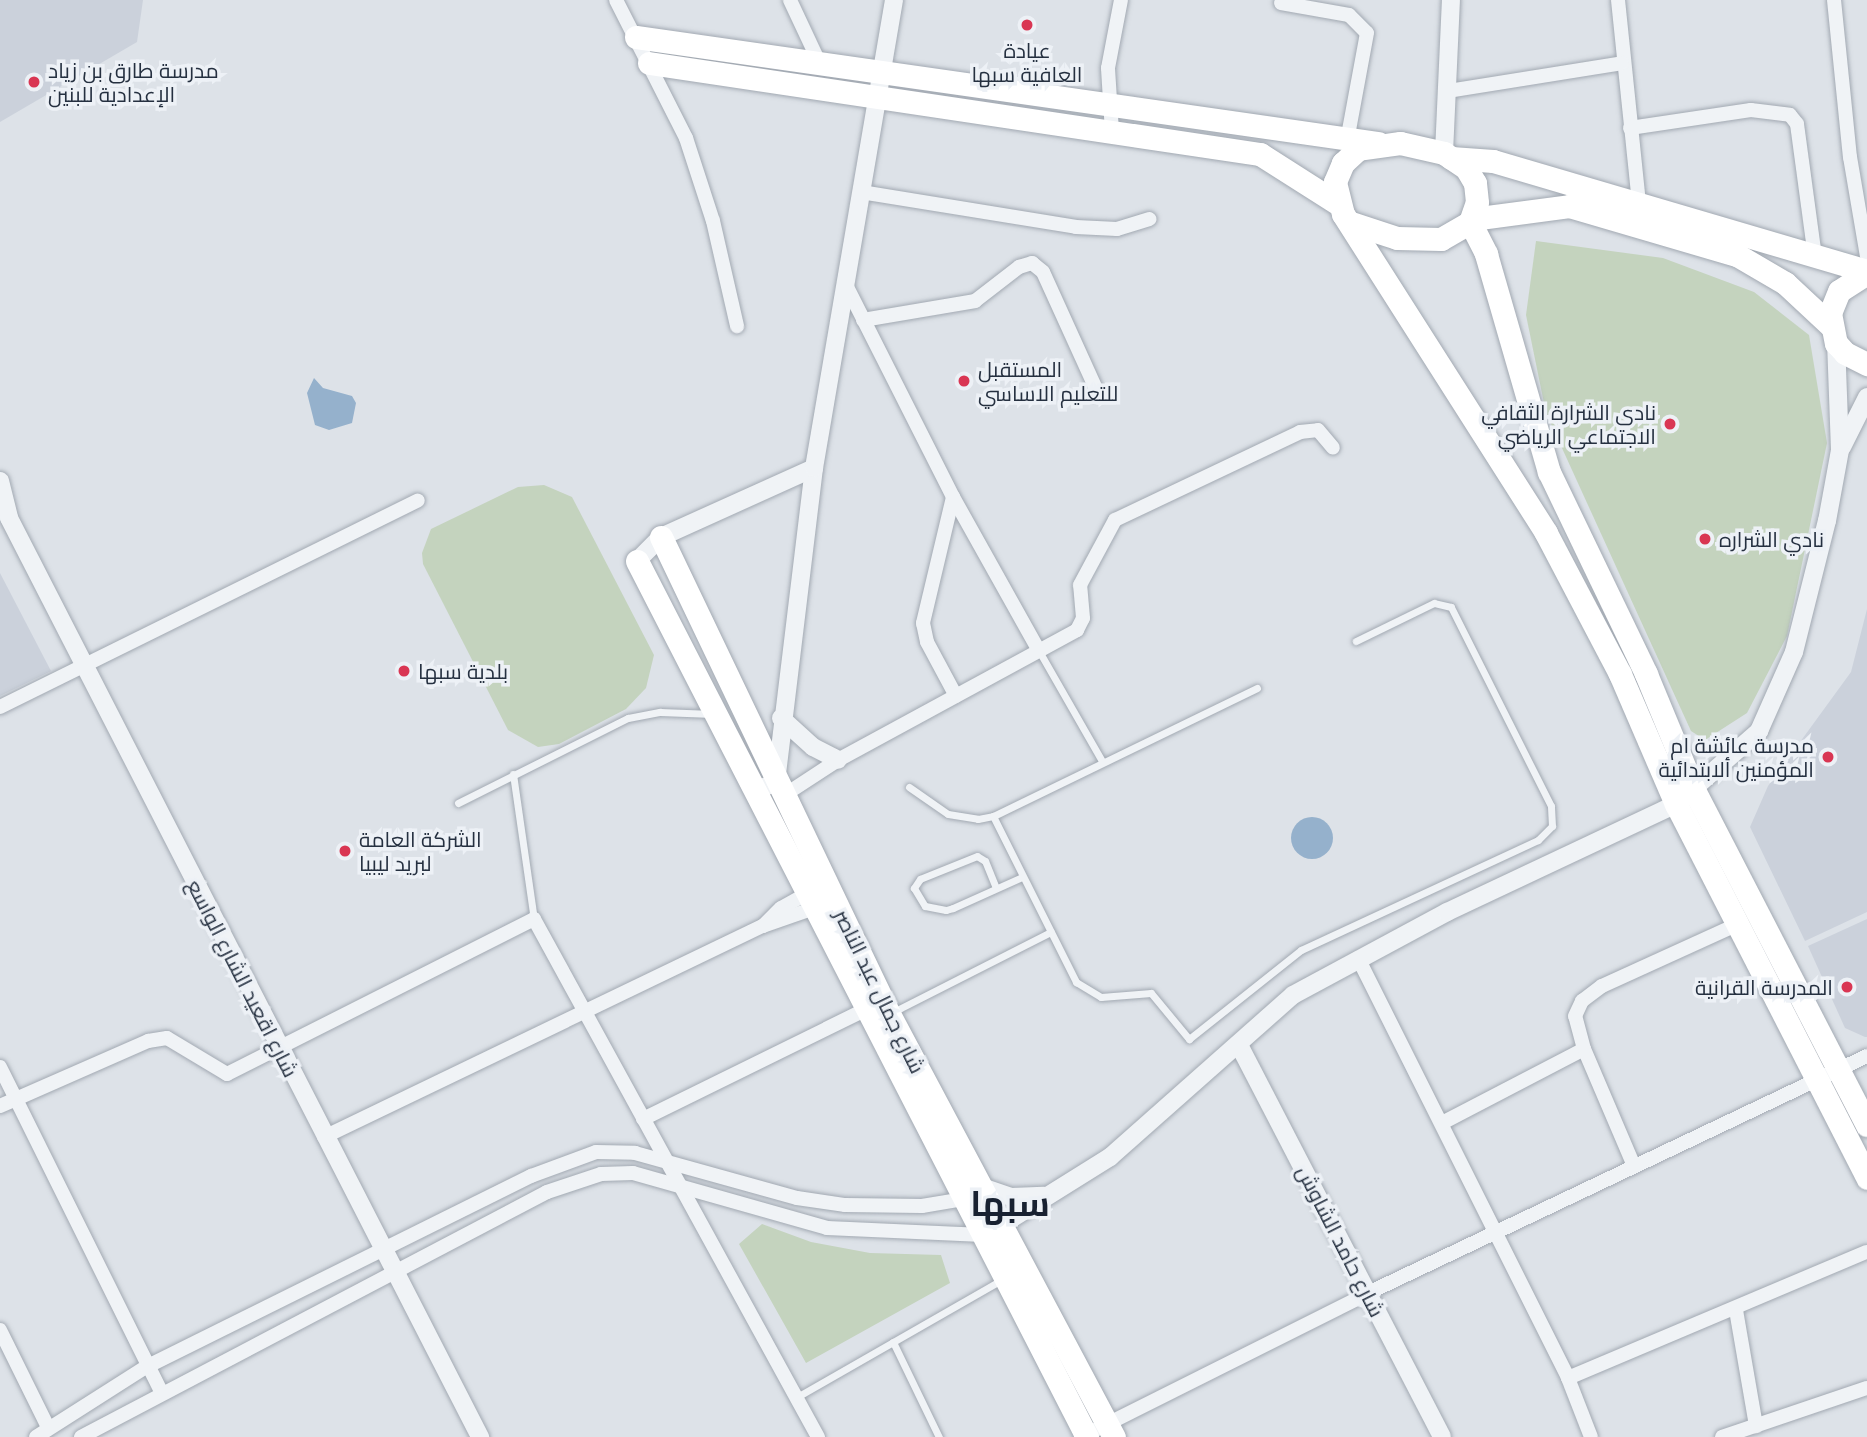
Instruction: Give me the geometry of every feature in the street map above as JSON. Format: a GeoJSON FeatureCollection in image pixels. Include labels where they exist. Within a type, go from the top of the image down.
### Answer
{"type":"FeatureCollection","features":[{"type":"Feature","properties":{"kind":"main road"},"geometry":{"type":"LineString","coordinates":[[636,37],[1278,131],[1348,136],[1378,144],[1423,145],[1447,155],[1466,168],[1475,183],[1477,202],[1471,220],[1486,254],[1549,472],[1646,674],[1685,797],[1738,924],[1867,1178]]}},
{"type":"Feature","properties":{"kind":"main road"},"geometry":{"type":"LineString","coordinates":[[649,63],[1260,154],[1337,203],[1546,533],[1685,797],[1867,1125]]}},
{"type":"Feature","properties":{"kind":"main road"},"geometry":{"type":"LineString","coordinates":[[1337,203],[1335,182],[1343,163],[1358,149],[1378,144]]}},
{"type":"Feature","properties":{"kind":"main road"},"geometry":{"type":"LineString","coordinates":[[1447,155],[1493,161],[1867,272]]}},
{"type":"Feature","properties":{"kind":"main road"},"geometry":{"type":"LineString","coordinates":[[1351,223],[1374,232],[1422,240],[1441,239],[1471,220],[1569,206],[1737,255],[1785,283],[1833,334],[1845,354],[1867,364]]}},
{"type":"Feature","properties":{"kind":"main road"},"geometry":{"type":"LineString","coordinates":[[1833,334],[1839,290],[1867,272]]}},
{"type":"Feature","properties":{"kind":"main road","name":"شارع جمال عبد الناصر"},"geometry":{"type":"LineString","coordinates":[[661,537],[771,790],[878,1012],[992,1231],[1111,1431]]}},
{"type":"Feature","properties":{"kind":"main road","name":"شارع جمال عبد الناصر"},"geometry":{"type":"LineString","coordinates":[[637,561],[717,713],[771,790]]}},
{"type":"Feature","properties":{"kind":"main road","name":"شارع جمال عبد الناصر"},"geometry":{"type":"LineString","coordinates":[[992,1231],[1005,1278],[1085,1436]]}},
{"type":"Feature","properties":{"kind":"street"},"geometry":{"type":"LineString","coordinates":[[616,0],[686,138],[701,181],[737,327]]}},
{"type":"Feature","properties":{"kind":"street"},"geometry":{"type":"LineString","coordinates":[[790,0],[819,62]]}},
{"type":"Feature","properties":{"kind":"street"},"geometry":{"type":"LineString","coordinates":[[771,790],[814,468],[894,0]]}},
{"type":"Feature","properties":{"kind":"street"},"geometry":{"type":"LineString","coordinates":[[1112,132],[1108,68],[1121,0]]}},
{"type":"Feature","properties":{"kind":"street"},"geometry":{"type":"LineString","coordinates":[[1447,155],[1451,0]]}},
{"type":"Feature","properties":{"kind":"street"},"geometry":{"type":"LineString","coordinates":[[1618,0],[1622,63],[1639,203]]}},
{"type":"Feature","properties":{"kind":"street"},"geometry":{"type":"LineString","coordinates":[[1834,0],[1850,157],[1867,256]]}},
{"type":"Feature","properties":{"kind":"street"},"geometry":{"type":"LineString","coordinates":[[1281,3],[1349,15],[1367,33],[1348,136]]}},
{"type":"Feature","properties":{"kind":"street"},"geometry":{"type":"LineString","coordinates":[[1448,91],[1622,63]]}},
{"type":"Feature","properties":{"kind":"street"},"geometry":{"type":"LineString","coordinates":[[1630,128],[1751,110],[1790,115],[1797,124],[1815,257]]}},
{"type":"Feature","properties":{"kind":"street"},"geometry":{"type":"LineString","coordinates":[[861,192],[1076,227],[1118,229],[1150,219]]}},
{"type":"Feature","properties":{"kind":"street"},"geometry":{"type":"LineString","coordinates":[[863,320],[975,302],[1019,267],[1032,263],[1042,272],[1098,393]]}},
{"type":"Feature","properties":{"kind":"street"},"geometry":{"type":"LineString","coordinates":[[846,285],[953,498],[1039,651]]}},
{"type":"Feature","properties":{"kind":"street"},"geometry":{"type":"LineString","coordinates":[[1833,334],[1840,450]]}},
{"type":"Feature","properties":{"kind":"street"},"geometry":{"type":"LineString","coordinates":[[80,1437],[393,1272],[578,1180],[633,1173],[827,1228],[992,1231],[1110,1157],[1293,995],[1358,958],[1685,797],[1759,731],[1786,677],[1809,598],[1840,450],[1867,397]]}},
{"type":"Feature","properties":{"kind":"street"},"geometry":{"type":"LineString","coordinates":[[771,790],[838,760],[1039,651],[1081,625],[1080,585],[1115,520],[1300,432],[1318,430],[1334,448]]}},
{"type":"Feature","properties":{"kind":"street"},"geometry":{"type":"LineString","coordinates":[[637,561],[661,537],[814,468]]}},
{"type":"Feature","properties":{"kind":"street","name":"شارع اقعيد الشارع الواسع"},"geometry":{"type":"LineString","coordinates":[[0,481],[5,514],[86,665],[381,1249],[480,1437]]}},
{"type":"Feature","properties":{"kind":"street"},"geometry":{"type":"LineString","coordinates":[[953,498],[923,623],[927,642],[956,696]]}},
{"type":"Feature","properties":{"kind":"street"},"geometry":{"type":"LineString","coordinates":[[0,707],[418,500]]}},
{"type":"Feature","properties":{"kind":"street"},"geometry":{"type":"LineString","coordinates":[[782,718],[813,747],[838,760]]}},
{"type":"Feature","properties":{"kind":"street"},"geometry":{"type":"LineString","coordinates":[[324,1137],[584,1015],[820,896]]}},
{"type":"Feature","properties":{"kind":"street"},"geometry":{"type":"LineString","coordinates":[[0,1106],[148,1041],[167,1038],[227,1074],[534,919],[584,1015],[669,1162],[818,1437]]}},
{"type":"Feature","properties":{"kind":"street"},"geometry":{"type":"LineString","coordinates":[[1634,1166],[1584,1049],[1575,1016],[1582,1000],[1639,967],[1738,924]]}},
{"type":"Feature","properties":{"kind":"street"},"geometry":{"type":"LineString","coordinates":[[1358,958],[1568,1378],[1591,1437]]}},
{"type":"Feature","properties":{"kind":"street"},"geometry":{"type":"LineString","coordinates":[[643,1119],[878,1012]]}},
{"type":"Feature","properties":{"kind":"street","name":"شارع حامد الشاوش"},"geometry":{"type":"LineString","coordinates":[[1239,1045],[1442,1437]]}},
{"type":"Feature","properties":{"kind":"street"},"geometry":{"type":"LineString","coordinates":[[1442,1124],[1584,1049]]}},
{"type":"Feature","properties":{"kind":"street"},"geometry":{"type":"LineString","coordinates":[[1085,1436],[1111,1431],[1368,1293],[1867,1056]]}},
{"type":"Feature","properties":{"kind":"street"},"geometry":{"type":"LineString","coordinates":[[0,1067],[146,1367],[161,1392]]}},
{"type":"Feature","properties":{"kind":"street"},"geometry":{"type":"LineString","coordinates":[[36,1437],[146,1367],[381,1249],[563,1162],[596,1152],[635,1153],[797,1198],[845,1205],[922,1206],[972,1193],[1011,1197],[1044,1196]]}},
{"type":"Feature","properties":{"kind":"street"},"geometry":{"type":"LineString","coordinates":[[1568,1378],[1736,1310],[1867,1252]]}},
{"type":"Feature","properties":{"kind":"street"},"geometry":{"type":"LineString","coordinates":[[1736,1310],[1756,1426]]}},
{"type":"Feature","properties":{"kind":"street"},"geometry":{"type":"LineString","coordinates":[[0,1330],[48,1427]]}},
{"type":"Feature","properties":{"kind":"street"},"geometry":{"type":"LineString","coordinates":[[1726,1436],[1867,1388]]}},
{"type":"Feature","properties":{"kind":"lane"},"geometry":{"type":"LineString","coordinates":[[993,816],[1083,989],[1101,997],[1151,993],[1162,1001],[1182,1034],[1194,1038],[1301,950],[1547,835],[1554,816],[1551,806],[1451,607],[1434,603],[1356,641]]}},
{"type":"Feature","properties":{"kind":"lane"},"geometry":{"type":"LineString","coordinates":[[1039,651],[1102,761]]}},
{"type":"Feature","properties":{"kind":"lane"},"geometry":{"type":"LineString","coordinates":[[909,787],[948,814],[963,819],[993,816],[1257,688]]}},
{"type":"Feature","properties":{"kind":"lane"},"geometry":{"type":"LineString","coordinates":[[458,803],[628,718],[660,712],[717,713]]}},
{"type":"Feature","properties":{"kind":"lane"},"geometry":{"type":"LineString","coordinates":[[513,774],[534,919]]}},
{"type":"Feature","properties":{"kind":"lane"},"geometry":{"type":"LineString","coordinates":[[996,888],[985,861],[977,856],[920,879],[914,888],[925,906],[939,911],[996,888],[1023,877]]}},
{"type":"Feature","properties":{"kind":"lane"},"geometry":{"type":"LineString","coordinates":[[878,1012],[1051,932]]}},
{"type":"Feature","properties":{"kind":"lane"},"geometry":{"type":"LineString","coordinates":[[797,1397],[1005,1278]]}},
{"type":"Feature","properties":{"kind":"lane"},"geometry":{"type":"LineString","coordinates":[[893,1342],[939,1437]]}},
{"type":"Feature","properties":{"kind":"shaded area","name":"مدرسة طارق بن زياد الإعدادية للبنين"},"geometry":{"type":"Polygon","coordinates":[[[0,0],[143,0],[137,42],[0,122],[0,0]]]}},
{"type":"Feature","properties":{"kind":"shaded area"},"geometry":{"type":"Polygon","coordinates":[[[0,573],[51,671],[0,696],[0,573]]]}},
{"type":"Feature","properties":{"kind":"shaded area","name":"مدرسة عائشة ام المؤمنين ألابتدائية"},"geometry":{"type":"Polygon","coordinates":[[[1867,609],[1867,912],[1805,941],[1750,827],[1768,786],[1851,672],[1867,609]]]}},
{"type":"Feature","properties":{"kind":"shaded area","name":"المدرسة القرانية"},"geometry":{"type":"Polygon","coordinates":[[[1867,919],[1865,1037],[1845,1028],[1808,946],[1867,919]]]}},
{"type":"Feature","properties":{"kind":"green space","name":"نادي الشراره"},"geometry":{"type":"Polygon","coordinates":[[[1536,241],[1663,258],[1754,292],[1809,335],[1827,443],[1787,636],[1747,713],[1705,740],[1691,731],[1546,413],[1526,315],[1536,241]]]}},
{"type":"Feature","properties":{"kind":"green space"},"geometry":{"type":"Polygon","coordinates":[[[544,485],[572,497],[654,655],[646,688],[626,709],[559,744],[538,747],[508,730],[423,564],[422,553],[431,529],[518,487],[544,485]]]}},
{"type":"Feature","properties":{"kind":"green space"},"geometry":{"type":"Polygon","coordinates":[[[762,1224],[811,1242],[870,1253],[941,1255],[950,1283],[806,1363],[739,1244],[762,1224]]]}},
{"type":"Feature","properties":{"kind":"water"},"geometry":{"type":"Polygon","coordinates":[[[314,378],[323,388],[352,396],[356,403],[352,423],[329,430],[315,425],[307,393],[314,378]]]}},
{"type":"Feature","properties":{"kind":"water"},"geometry":{"type":"Polygon","coordinates":[[[1312,817],[1327,823],[1333,838],[1327,853],[1312,859],[1297,853],[1291,838],[1297,823],[1312,817]]]}},
{"type":"Feature","properties":{"kind":"place","name":"عيادة العافية سبها"},"geometry":{"type":"Point","coordinates":[1027,25]}},
{"type":"Feature","properties":{"kind":"place","name":"مدرسة طارق بن زياد الإعدادية للبنين"},"geometry":{"type":"Point","coordinates":[34,82]}},
{"type":"Feature","properties":{"kind":"place","name":"المستقبل للتعليم الاساسي"},"geometry":{"type":"Point","coordinates":[964,381]}},
{"type":"Feature","properties":{"kind":"place","name":"نادي الشرارة الثقافي الاجتماعي الرياضي"},"geometry":{"type":"Point","coordinates":[1670,424]}},
{"type":"Feature","properties":{"kind":"place","name":"نادي الشراره"},"geometry":{"type":"Point","coordinates":[1705,539]}},
{"type":"Feature","properties":{"kind":"place","name":"بلدية سبها"},"geometry":{"type":"Point","coordinates":[404,671]}},
{"type":"Feature","properties":{"kind":"place","name":"مدرسة عائشة ام المؤمنين ألابتدائية"},"geometry":{"type":"Point","coordinates":[1828,757]}},
{"type":"Feature","properties":{"kind":"place","name":"الشركة العامة لبريد ليبيا"},"geometry":{"type":"Point","coordinates":[345,851]}},
{"type":"Feature","properties":{"kind":"place","name":"المدرسة القرانية"},"geometry":{"type":"Point","coordinates":[1847,987]}},
{"type":"Feature","properties":{"kind":"district","name":"سبها"},"geometry":{"type":"Point","coordinates":[1010,1202]}}]}
